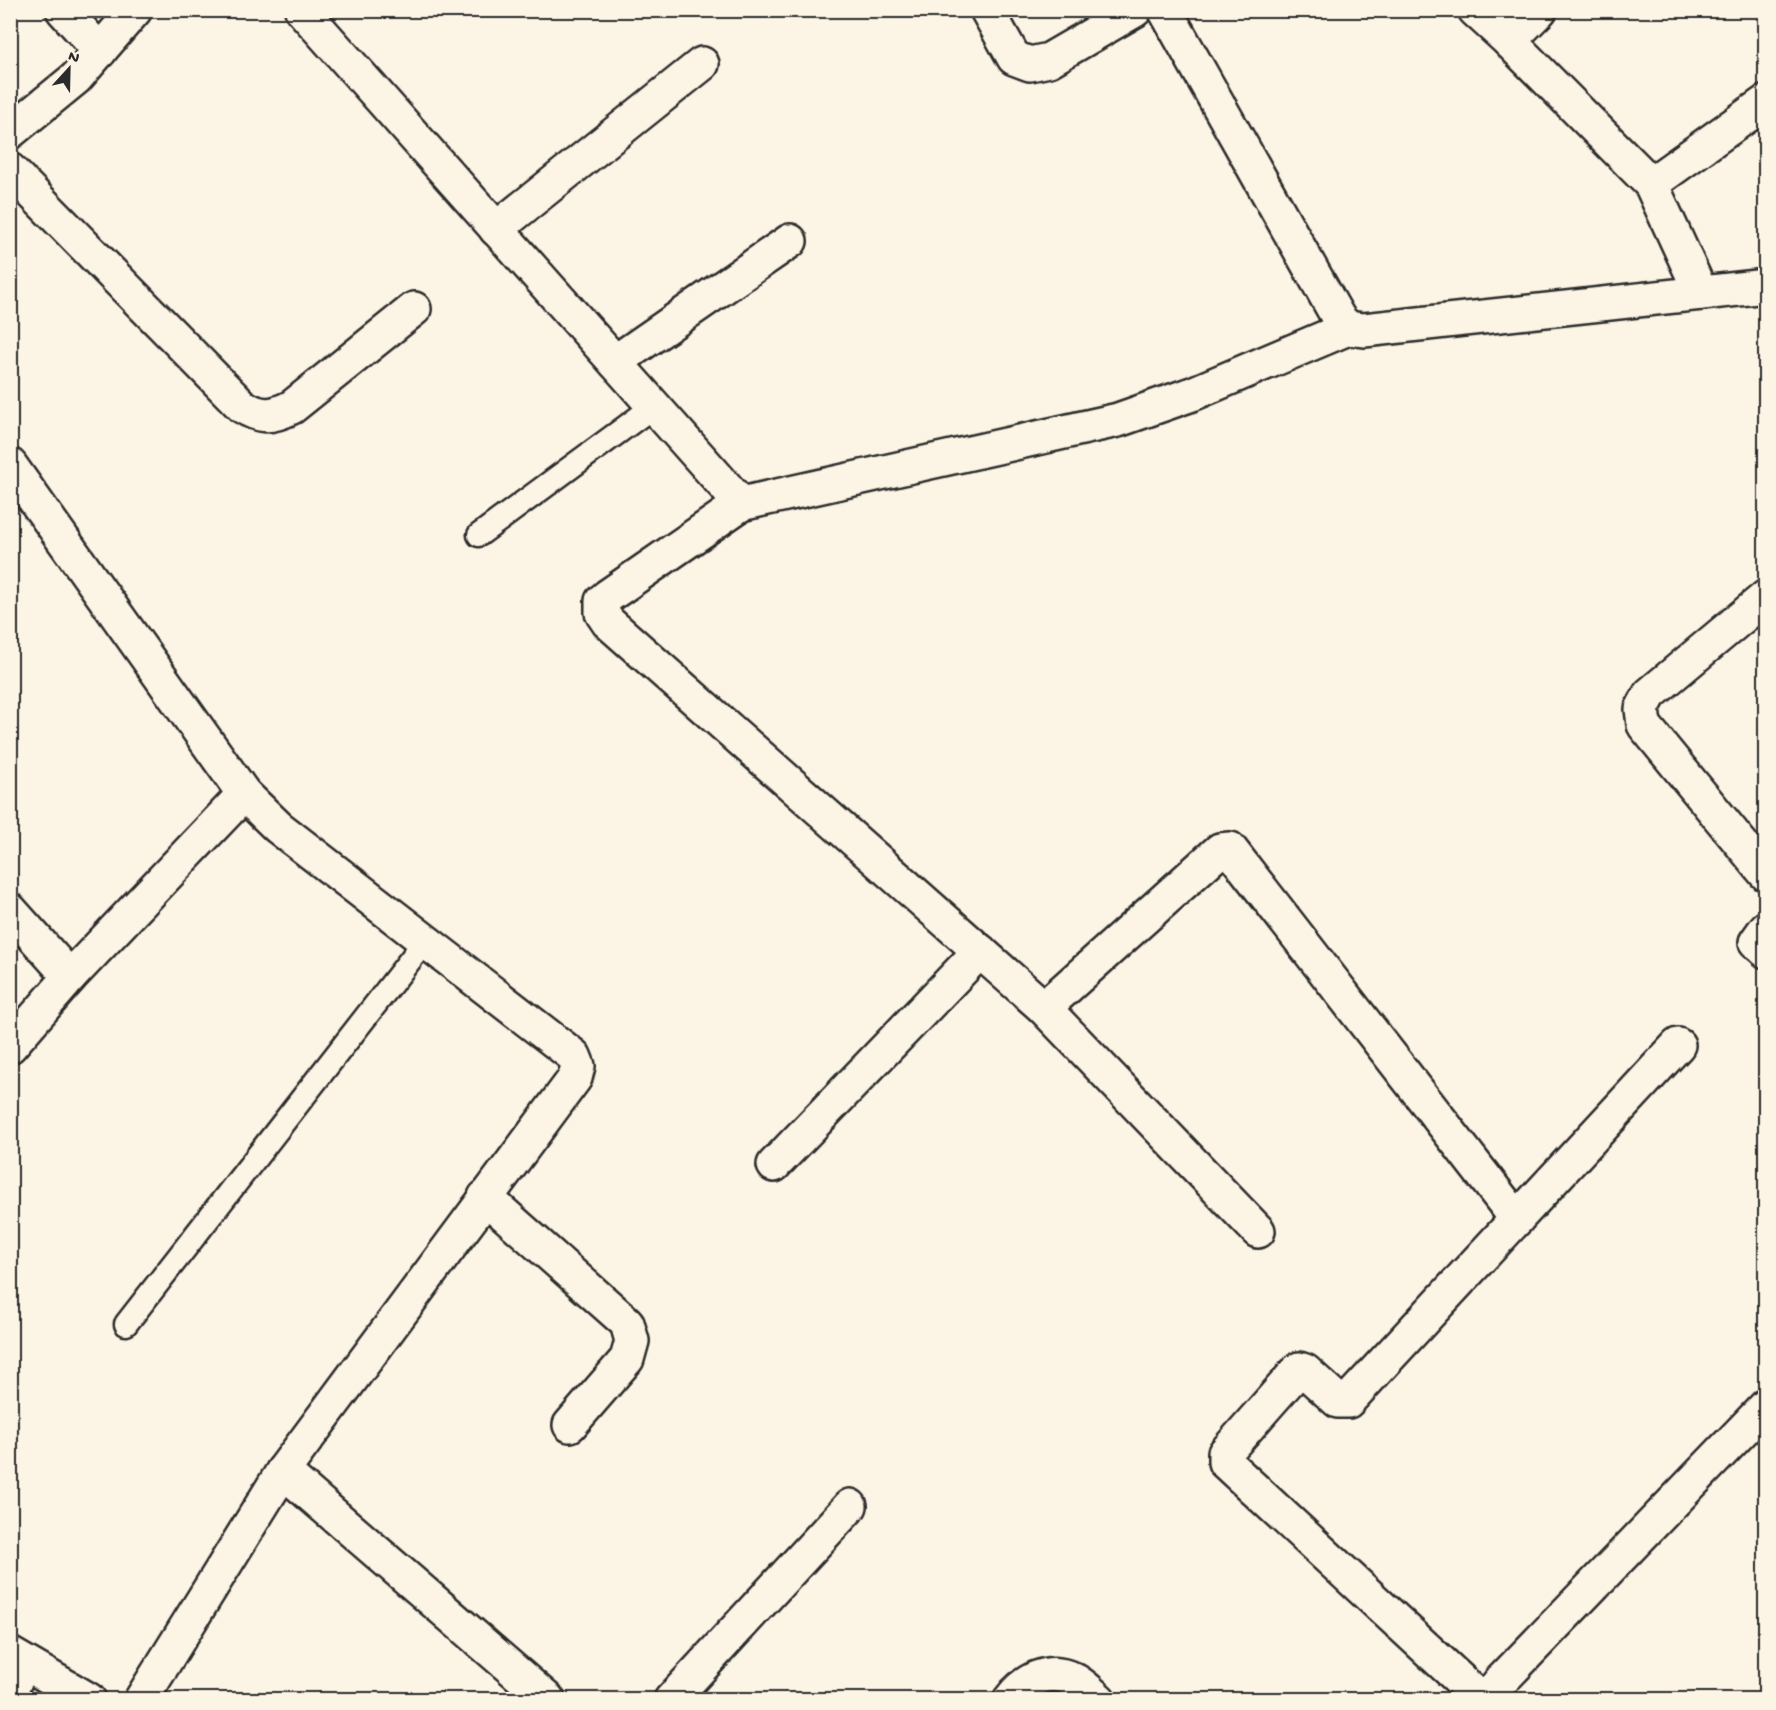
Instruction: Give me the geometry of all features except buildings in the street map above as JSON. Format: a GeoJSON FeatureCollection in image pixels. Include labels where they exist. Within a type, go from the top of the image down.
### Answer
{"type":"FeatureCollection","features":[{"type":"Feature","properties":{"kind":"street"},"geometry":{"type":"LineString","coordinates":[[63,10],[100,51]]}},
{"type":"Feature","properties":{"kind":"street"},"geometry":{"type":"LineString","coordinates":[[10,132],[76,78],[135,10]]}},
{"type":"Feature","properties":{"kind":"street"},"geometry":{"type":"LineString","coordinates":[[302,10],[741,504]]}},
{"type":"Feature","properties":{"kind":"street"},"geometry":{"type":"LineString","coordinates":[[987,10],[1014,58],[1030,64],[1049,60],[1135,10]]}},
{"type":"Feature","properties":{"kind":"street"},"geometry":{"type":"LineString","coordinates":[[1165,10],[1339,320],[1348,328]]}},
{"type":"Feature","properties":{"kind":"street"},"geometry":{"type":"LineString","coordinates":[[1475,10],[1509,41],[1651,184],[1701,293]]}},
{"type":"Feature","properties":{"kind":"street"},"geometry":{"type":"LineString","coordinates":[[1509,41],[1540,10]]}},
{"type":"Feature","properties":{"kind":"street"},"geometry":{"type":"LineString","coordinates":[[496,229],[702,64]]}},
{"type":"Feature","properties":{"kind":"street"},"geometry":{"type":"LineString","coordinates":[[1651,184],[1766,102]]}},
{"type":"Feature","properties":{"kind":"street"},"geometry":{"type":"LineString","coordinates":[[10,170],[242,406],[256,416],[274,416],[292,407],[414,309]]}},
{"type":"Feature","properties":{"kind":"street"},"geometry":{"type":"LineString","coordinates":[[615,362],[790,241]]}},
{"type":"Feature","properties":{"kind":"street"},"geometry":{"type":"LineString","coordinates":[[1258,1232],[1044,1008],[608,622],[602,613],[602,601],[741,504],[1118,420],[1192,393],[1348,328],[1364,330],[1766,286]]}},
{"type":"Feature","properties":{"kind":"street"},"geometry":{"type":"LineString","coordinates":[[10,465],[244,794],[278,827],[574,1056],[578,1066],[575,1078],[283,1471],[141,1700]]}},
{"type":"Feature","properties":{"kind":"street"},"geometry":{"type":"LineString","coordinates":[[1766,597],[1650,694],[1642,709],[1644,725],[1766,874]]}},
{"type":"Feature","properties":{"kind":"street"},"geometry":{"type":"LineString","coordinates":[[10,1046],[70,977],[244,794]]}},
{"type":"Feature","properties":{"kind":"street"},"geometry":{"type":"LineString","coordinates":[[1044,1008],[1220,850],[1230,849],[1517,1219]]}},
{"type":"Feature","properties":{"kind":"street"},"geometry":{"type":"LineString","coordinates":[[10,910],[70,977]]}},
{"type":"Feature","properties":{"kind":"street"},"geometry":{"type":"LineString","coordinates":[[1766,928],[1756,942],[1766,951]]}},
{"type":"Feature","properties":{"kind":"street"},"geometry":{"type":"LineString","coordinates":[[774,1165],[980,951]]}},
{"type":"Feature","properties":{"kind":"street"},"geometry":{"type":"LineString","coordinates":[[1482,1700],[1226,1462],[1225,1453],[1299,1369],[1305,1371],[1338,1401],[1348,1401],[1678,1045]]}},
{"type":"Feature","properties":{"kind":"street"},"geometry":{"type":"LineString","coordinates":[[485,1197],[627,1323],[632,1341],[627,1359],[570,1425]]}},
{"type":"Feature","properties":{"kind":"street"},"geometry":{"type":"LineString","coordinates":[[1488,1700],[1499,1683],[1766,1406]]}},
{"type":"Feature","properties":{"kind":"street"},"geometry":{"type":"LineString","coordinates":[[283,1471],[548,1700]]}},
{"type":"Feature","properties":{"kind":"street"},"geometry":{"type":"LineString","coordinates":[[671,1700],[850,1506]]}},
{"type":"Feature","properties":{"kind":"street"},"geometry":{"type":"LineString","coordinates":[[15,1670],[88,1700]]}},
{"type":"Feature","properties":{"kind":"street"},"geometry":{"type":"LineString","coordinates":[[1010,1700],[1021,1686],[1044,1675],[1072,1678],[1099,1700]]}},
{"type":"Feature","properties":{"kind":"lane"},"geometry":{"type":"LineString","coordinates":[[479,535],[654,406]]}},
{"type":"Feature","properties":{"kind":"lane"},"geometry":{"type":"LineString","coordinates":[[126,1324],[425,941]]}}]}
